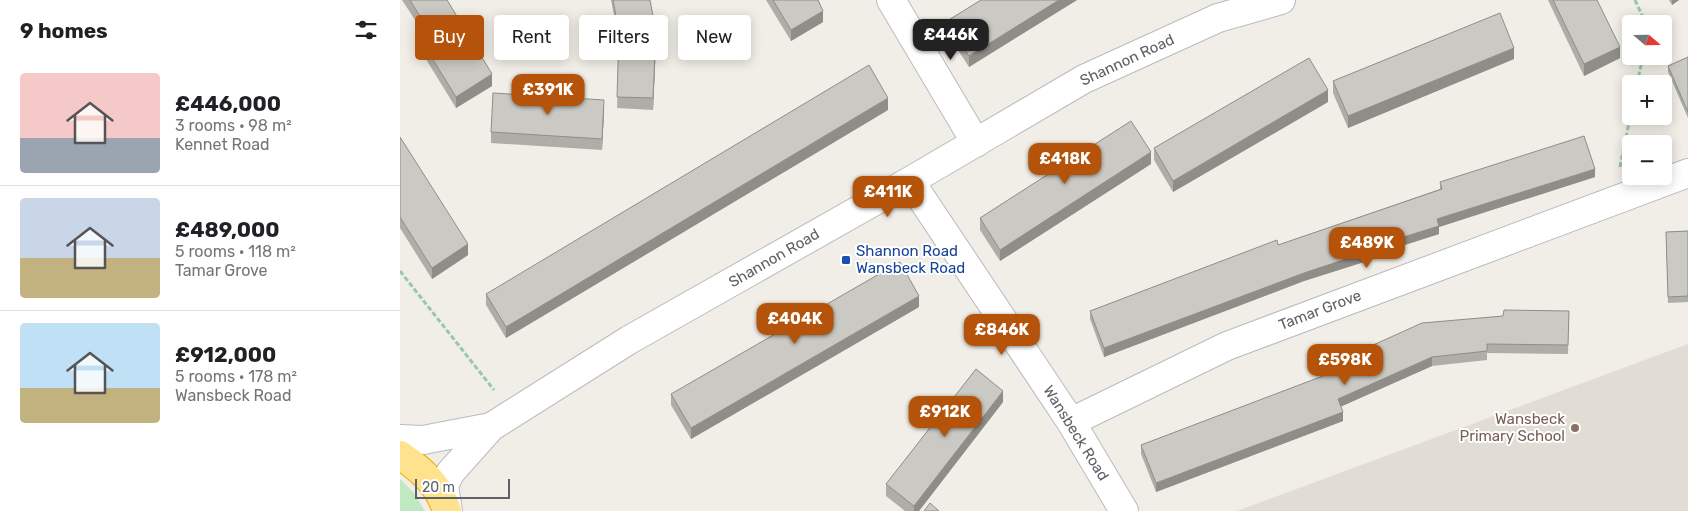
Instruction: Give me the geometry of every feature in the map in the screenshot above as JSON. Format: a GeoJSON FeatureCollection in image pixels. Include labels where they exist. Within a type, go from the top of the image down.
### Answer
{"type":"FeatureCollection","features":[{"type":"Feature","properties":{"kind":"highway"},"geometry":{"type":"LineString","coordinates":[[400,455],[418,467],[437,487],[448,511]]}},
{"type":"Feature","properties":{"kind":"street"},"geometry":{"type":"LineString","coordinates":[[890,0],[976,143]]}},
{"type":"Feature","properties":{"kind":"street","name":"Shannon Road"},"geometry":{"type":"LineString","coordinates":[[448,511],[444,486],[450,473],[502,420],[630,340],[910,181],[1084,79],[1218,18],[1281,0]]}},
{"type":"Feature","properties":{"kind":"street","name":"Tamar Grove"},"geometry":{"type":"LineString","coordinates":[[1071,422],[1227,346],[1688,173]]}},
{"type":"Feature","properties":{"kind":"street","name":"Wansbeck Road"},"geometry":{"type":"LineString","coordinates":[[910,181],[1071,422],[1124,511]]}},
{"type":"Feature","properties":{"kind":"street","name":"Shannon Road"},"geometry":{"type":"LineString","coordinates":[[400,439],[423,440],[502,420]]}},
{"type":"Feature","properties":{"kind":"path"},"geometry":{"type":"LineString","coordinates":[[1635,0],[1642,15]]}},
{"type":"Feature","properties":{"kind":"path"},"geometry":{"type":"LineString","coordinates":[[1614,200],[1629,125]]}},
{"type":"Feature","properties":{"kind":"path"},"geometry":{"type":"LineString","coordinates":[[400,271],[502,420]]}},
{"type":"Feature","properties":{"kind":"shaded area","name":"Wansbeck Primary School"},"geometry":{"type":"Polygon","coordinates":[[[1688,344],[1688,511],[1237,511],[1688,344]]]}},
{"type":"Feature","properties":{"kind":"green space"},"geometry":{"type":"Polygon","coordinates":[[[400,479],[414,493],[425,511],[400,511],[400,479]]]}},
{"type":"Feature","properties":{"kind":"building"},"geometry":{"type":"Polygon","coordinates":[[[410,0],[447,0],[456,15],[419,15],[410,0]]]}},
{"type":"Feature","properties":{"kind":"building"},"geometry":{"type":"Polygon","coordinates":[[[613,0],[650,0],[653,15],[616,15],[613,0]]]}},
{"type":"Feature","properties":{"kind":"building"},"geometry":{"type":"Polygon","coordinates":[[[773,0],[818,0],[823,11],[791,30],[773,0]]]}},
{"type":"Feature","properties":{"kind":"building"},"geometry":{"type":"Polygon","coordinates":[[[981,0],[1059,0],[969,56],[947,21],[981,0]]]}},
{"type":"Feature","properties":{"kind":"building"},"geometry":{"type":"Polygon","coordinates":[[[1553,0],[1597,0],[1620,47],[1584,64],[1553,0]]]}},
{"type":"Feature","properties":{"kind":"building"},"geometry":{"type":"Polygon","coordinates":[[[1500,13],[1514,48],[1348,116],[1333,81],[1500,13]]]}},
{"type":"Feature","properties":{"kind":"building"},"geometry":{"type":"Polygon","coordinates":[[[1688,57],[1688,112],[1668,66],[1688,57]]]}},
{"type":"Feature","properties":{"kind":"building"},"geometry":{"type":"Polygon","coordinates":[[[1309,58],[1328,90],[1173,181],[1154,148],[1309,58]]]}},
{"type":"Feature","properties":{"kind":"building"},"geometry":{"type":"Polygon","coordinates":[[[433,60],[483,60],[492,74],[456,97],[433,60]]]}},
{"type":"Feature","properties":{"kind":"building"},"geometry":{"type":"Polygon","coordinates":[[[618,60],[655,60],[653,98],[617,97],[618,60]]]}},
{"type":"Feature","properties":{"kind":"building"},"geometry":{"type":"Polygon","coordinates":[[[869,65],[888,98],[506,327],[486,294],[869,65]]]}},
{"type":"Feature","properties":{"kind":"building"},"geometry":{"type":"Polygon","coordinates":[[[493,93],[604,100],[602,139],[491,132],[493,93]]]}},
{"type":"Feature","properties":{"kind":"building"},"geometry":{"type":"Polygon","coordinates":[[[1131,121],[1151,152],[1000,250],[980,218],[1131,121]]]}},
{"type":"Feature","properties":{"kind":"building"},"geometry":{"type":"Polygon","coordinates":[[[1584,136],[1595,169],[1437,219],[1439,226],[1362,250],[1364,253],[1304,273],[1104,348],[1090,311],[1277,240],[1278,245],[1442,189],[1440,182],[1584,136]]]}},
{"type":"Feature","properties":{"kind":"building"},"geometry":{"type":"Polygon","coordinates":[[[400,137],[468,244],[432,268],[400,217],[400,137]]]}},
{"type":"Feature","properties":{"kind":"building"},"geometry":{"type":"Polygon","coordinates":[[[1688,231],[1688,296],[1668,297],[1666,232],[1688,231]]]}},
{"type":"Feature","properties":{"kind":"building"},"geometry":{"type":"Polygon","coordinates":[[[900,262],[919,296],[691,428],[671,394],[900,262]]]}},
{"type":"Feature","properties":{"kind":"building"},"geometry":{"type":"Polygon","coordinates":[[[1504,310],[1569,311],[1568,345],[1487,344],[1487,351],[1432,357],[1338,399],[1343,412],[1156,483],[1141,445],[1344,368],[1340,360],[1422,323],[1503,316],[1504,310]]]}},
{"type":"Feature","properties":{"kind":"building"},"geometry":{"type":"Polygon","coordinates":[[[976,369],[1003,391],[914,506],[886,484],[976,369]]]}},
{"type":"Feature","properties":{"kind":"building"},"geometry":{"type":"Polygon","coordinates":[[[930,503],[939,511],[924,511],[930,503]]]}},
{"type":"Feature","properties":{"kind":"place","name":"Shannon Road Wansbeck Road"},"geometry":{"type":"Point","coordinates":[846,260]}},
{"type":"Feature","properties":{"kind":"place","name":"Wansbeck Primary School"},"geometry":{"type":"Point","coordinates":[1575,428]}}]}
